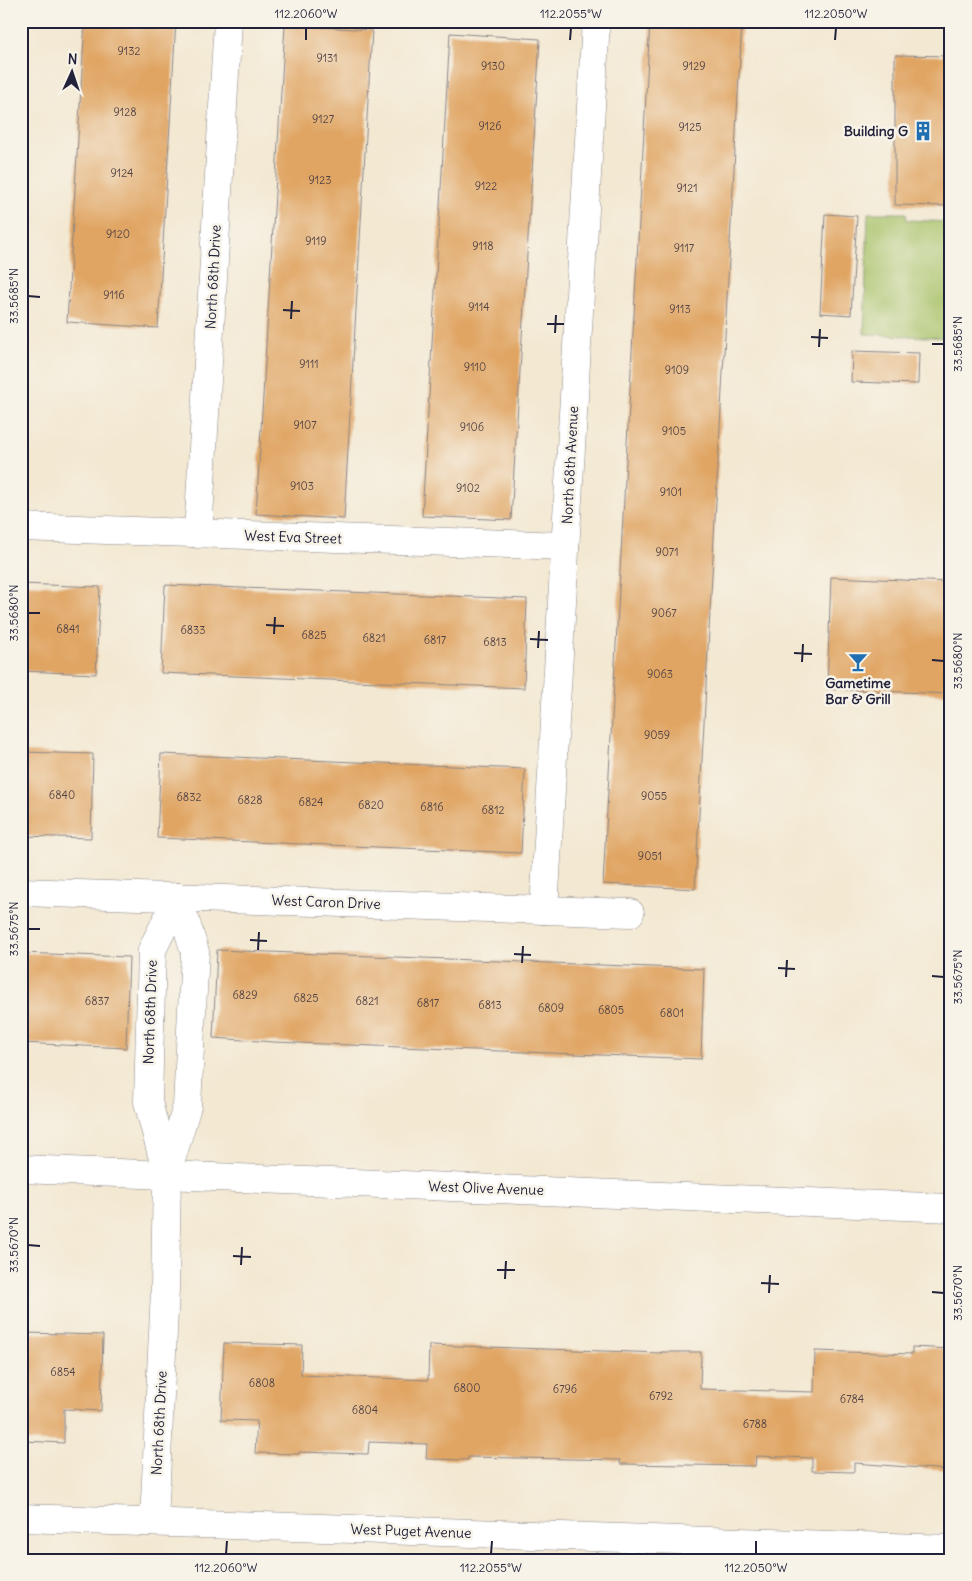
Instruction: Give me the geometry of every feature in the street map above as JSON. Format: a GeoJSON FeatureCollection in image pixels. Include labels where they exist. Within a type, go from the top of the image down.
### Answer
{"type":"FeatureCollection","features":[{"type":"Feature","properties":{"kind":"street","name":"North 68th Drive"},"geometry":{"type":"LineString","coordinates":[[198,534],[228,21]]}},
{"type":"Feature","properties":{"kind":"street","name":"North 68th Avenue"},"geometry":{"type":"LineString","coordinates":[[544,910],[596,21]]}},
{"type":"Feature","properties":{"kind":"street","name":"West Eva Street"},"geometry":{"type":"LineString","coordinates":[[21,527],[565,546]]}},
{"type":"Feature","properties":{"kind":"street","name":"West Caron Drive"},"geometry":{"type":"LineString","coordinates":[[21,892],[630,913]]}},
{"type":"Feature","properties":{"kind":"street","name":"North 68th Drive"},"geometry":{"type":"LineString","coordinates":[[154,1522],[166,1290],[167,1174],[148,1102],[152,950],[178,897]]}},
{"type":"Feature","properties":{"kind":"street","name":"North 68th Drive"},"geometry":{"type":"LineString","coordinates":[[167,1174],[187,1106],[195,952],[178,897]]}},
{"type":"Feature","properties":{"kind":"street","name":"West Olive Avenue"},"geometry":{"type":"LineString","coordinates":[[21,1169],[951,1208]]}},
{"type":"Feature","properties":{"kind":"street","name":"West Puget Avenue"},"geometry":{"type":"LineString","coordinates":[[21,1518],[951,1550]]}},
{"type":"Feature","properties":{"kind":"green space"},"geometry":{"type":"Polygon","coordinates":[[[868,213],[906,213],[907,220],[951,222],[951,338],[864,334],[868,213]]]}},
{"type":"Feature","properties":{"kind":"building"},"geometry":{"type":"Polygon","coordinates":[[[85,21],[176,21],[158,328],[67,322],[85,21]]]}},
{"type":"Feature","properties":{"kind":"building"},"geometry":{"type":"Polygon","coordinates":[[[650,21],[742,21],[695,889],[603,884],[650,21]]]}},
{"type":"Feature","properties":{"kind":"building"},"geometry":{"type":"Polygon","coordinates":[[[285,25],[372,30],[344,519],[256,514],[285,25]]]}},
{"type":"Feature","properties":{"kind":"building"},"geometry":{"type":"Polygon","coordinates":[[[450,33],[540,39],[511,520],[422,516],[450,33]]]}},
{"type":"Feature","properties":{"kind":"building","name":"Building G"},"geometry":{"type":"Polygon","coordinates":[[[895,55],[951,56],[951,206],[895,205],[895,55]]]}},
{"type":"Feature","properties":{"kind":"building"},"geometry":{"type":"Polygon","coordinates":[[[825,214],[857,216],[851,315],[820,313],[825,214]]]}},
{"type":"Feature","properties":{"kind":"building"},"geometry":{"type":"Polygon","coordinates":[[[852,351],[919,353],[918,384],[851,382],[852,351]]]}},
{"type":"Feature","properties":{"kind":"building"},"geometry":{"type":"Polygon","coordinates":[[[831,577],[951,582],[951,694],[827,689],[831,577]]]}},
{"type":"Feature","properties":{"kind":"building"},"geometry":{"type":"Polygon","coordinates":[[[21,584],[100,587],[96,674],[21,671],[21,584]]]}},
{"type":"Feature","properties":{"kind":"building"},"geometry":{"type":"Polygon","coordinates":[[[165,585],[527,599],[524,688],[161,673],[165,585]]]}},
{"type":"Feature","properties":{"kind":"building"},"geometry":{"type":"Polygon","coordinates":[[[21,752],[93,754],[91,838],[21,836],[21,752]]]}},
{"type":"Feature","properties":{"kind":"building"},"geometry":{"type":"Polygon","coordinates":[[[161,754],[525,769],[521,853],[157,838],[161,754]]]}},
{"type":"Feature","properties":{"kind":"building"},"geometry":{"type":"Polygon","coordinates":[[[217,950],[704,969],[701,1059],[213,1038],[217,950]]]}},
{"type":"Feature","properties":{"kind":"building"},"geometry":{"type":"Polygon","coordinates":[[[21,953],[129,957],[126,1048],[21,1043],[21,953]]]}},
{"type":"Feature","properties":{"kind":"building"},"geometry":{"type":"Polygon","coordinates":[[[25,1333],[103,1335],[101,1411],[64,1409],[64,1443],[23,1441],[25,1333]]]}},
{"type":"Feature","properties":{"kind":"building"},"geometry":{"type":"Polygon","coordinates":[[[224,1343],[302,1345],[301,1375],[428,1380],[429,1345],[662,1353],[701,1352],[700,1389],[814,1392],[815,1351],[912,1354],[912,1347],[951,1349],[951,1446],[949,1470],[854,1463],[854,1472],[812,1471],[812,1458],[756,1456],[755,1466],[620,1464],[620,1460],[468,1457],[468,1460],[426,1459],[427,1444],[369,1442],[368,1454],[255,1453],[257,1421],[221,1420],[224,1343]]]}},
{"type":"Feature","properties":{"kind":"place","name":"Building G"},"geometry":{"type":"Point","coordinates":[923,131]}},
{"type":"Feature","properties":{"kind":"place","name":"Gametime Bar & Grill"},"geometry":{"type":"Point","coordinates":[858,662]}}]}
